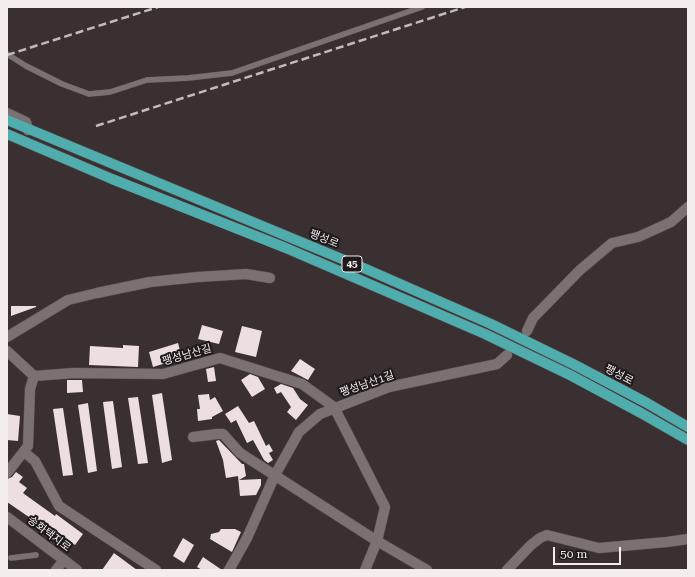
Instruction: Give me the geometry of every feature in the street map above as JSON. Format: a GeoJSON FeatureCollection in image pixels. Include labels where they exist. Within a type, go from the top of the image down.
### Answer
{"type":"FeatureCollection","features":[{"type":"Feature","properties":{"kind":"main road","name":"팽성로"},"geometry":{"type":"LineString","coordinates":[[7,120],[366,269],[491,324],[575,364],[688,427]]}},
{"type":"Feature","properties":{"kind":"main road","name":"팽성로"},"geometry":{"type":"LineString","coordinates":[[7,135],[112,179],[286,248],[485,334],[570,375],[688,440]]}},
{"type":"Feature","properties":{"kind":"street"},"geometry":{"type":"LineString","coordinates":[[7,113],[26,122],[28,130]]}},
{"type":"Feature","properties":{"kind":"street"},"geometry":{"type":"LineString","coordinates":[[527,331],[534,318],[580,270],[612,243],[638,237],[671,222],[688,207]]}},
{"type":"Feature","properties":{"kind":"street"},"geometry":{"type":"LineString","coordinates":[[7,337],[68,300],[83,296],[150,282],[198,277],[246,274],[270,278]]}},
{"type":"Feature","properties":{"kind":"street"},"geometry":{"type":"LineString","coordinates":[[7,351],[34,376],[30,388],[28,446],[7,474]]}},
{"type":"Feature","properties":{"kind":"street","name":"팽성남산1길"},"geometry":{"type":"LineString","coordinates":[[365,570],[376,541],[385,506],[334,407],[389,387],[497,364],[507,355]]}},
{"type":"Feature","properties":{"kind":"street","name":"팽성남산길"},"geometry":{"type":"LineString","coordinates":[[34,376],[74,373],[162,374],[220,358],[302,384],[334,407]]}},
{"type":"Feature","properties":{"kind":"street"},"geometry":{"type":"LineString","coordinates":[[229,570],[247,538],[275,475],[299,432],[320,414],[334,407]]}},
{"type":"Feature","properties":{"kind":"street"},"geometry":{"type":"LineString","coordinates":[[193,437],[223,434],[240,453],[376,541],[427,570]]}},
{"type":"Feature","properties":{"kind":"street"},"geometry":{"type":"LineString","coordinates":[[24,452],[35,460],[59,506],[156,570]]}},
{"type":"Feature","properties":{"kind":"street","name":"송화택지로"},"geometry":{"type":"LineString","coordinates":[[7,517],[77,570]]}},
{"type":"Feature","properties":{"kind":"street"},"geometry":{"type":"LineString","coordinates":[[507,570],[531,545],[547,535],[599,548],[688,539]]}},
{"type":"Feature","properties":{"kind":"street"},"geometry":{"type":"LineString","coordinates":[[56,570],[64,560]]}},
{"type":"Feature","properties":{"kind":"lane"},"geometry":{"type":"LineString","coordinates":[[7,54],[26,66],[62,84],[89,94],[110,92],[147,80],[188,78],[232,73],[422,7]]}},
{"type":"Feature","properties":{"kind":"lane"},"geometry":{"type":"LineString","coordinates":[[11,558],[36,555]]}},
{"type":"Feature","properties":{"kind":"building"},"geometry":{"type":"Polygon","coordinates":[[[11,306],[36,306],[36,307],[11,316],[11,306]]]}},
{"type":"Feature","properties":{"kind":"building"},"geometry":{"type":"Polygon","coordinates":[[[202,325],[223,331],[219,344],[198,339],[202,325]]]}},
{"type":"Feature","properties":{"kind":"building"},"geometry":{"type":"Polygon","coordinates":[[[242,326],[262,331],[256,357],[235,352],[242,326]]]}},
{"type":"Feature","properties":{"kind":"building"},"geometry":{"type":"Polygon","coordinates":[[[178,343],[182,358],[153,367],[149,352],[178,343]]]}},
{"type":"Feature","properties":{"kind":"building"},"geometry":{"type":"Polygon","coordinates":[[[123,345],[139,346],[138,367],[89,365],[90,346],[123,348],[123,345]]]}},
{"type":"Feature","properties":{"kind":"building"},"geometry":{"type":"Polygon","coordinates":[[[300,359],[315,369],[308,380],[291,371],[300,359]]]}},
{"type":"Feature","properties":{"kind":"building"},"geometry":{"type":"Polygon","coordinates":[[[214,367],[216,381],[208,382],[206,369],[214,367]]]}},
{"type":"Feature","properties":{"kind":"building"},"geometry":{"type":"Polygon","coordinates":[[[250,374],[258,377],[265,389],[252,397],[241,380],[250,374]]]}},
{"type":"Feature","properties":{"kind":"building"},"geometry":{"type":"Polygon","coordinates":[[[67,380],[82,380],[83,392],[67,393],[67,380]]]}},
{"type":"Feature","properties":{"kind":"building"},"geometry":{"type":"Polygon","coordinates":[[[281,384],[293,388],[300,399],[308,405],[296,420],[287,412],[291,407],[281,392],[277,394],[274,388],[281,384]]]}},
{"type":"Feature","properties":{"kind":"building"},"geometry":{"type":"Polygon","coordinates":[[[162,393],[172,460],[162,463],[152,395],[162,393]]]}},
{"type":"Feature","properties":{"kind":"building"},"geometry":{"type":"Polygon","coordinates":[[[209,394],[210,400],[215,397],[223,411],[212,417],[212,419],[198,421],[197,409],[200,409],[198,395],[209,394]]]}},
{"type":"Feature","properties":{"kind":"building"},"geometry":{"type":"Polygon","coordinates":[[[138,397],[148,463],[138,464],[128,398],[138,397]]]}},
{"type":"Feature","properties":{"kind":"building"},"geometry":{"type":"Polygon","coordinates":[[[113,401],[122,467],[112,469],[103,402],[113,401]]]}},
{"type":"Feature","properties":{"kind":"building"},"geometry":{"type":"Polygon","coordinates":[[[88,403],[97,471],[88,473],[78,405],[88,403]]]}},
{"type":"Feature","properties":{"kind":"building"},"geometry":{"type":"Polygon","coordinates":[[[238,406],[249,423],[254,421],[266,446],[269,444],[273,451],[269,453],[273,460],[268,463],[264,460],[253,440],[247,443],[236,420],[231,423],[225,414],[238,406]]]}},
{"type":"Feature","properties":{"kind":"building"},"geometry":{"type":"Polygon","coordinates":[[[63,408],[73,475],[63,476],[53,409],[63,408]]]}},
{"type":"Feature","properties":{"kind":"building"},"geometry":{"type":"Polygon","coordinates":[[[7,414],[20,416],[18,441],[7,440],[7,414]]]}},
{"type":"Feature","properties":{"kind":"building"},"geometry":{"type":"Polygon","coordinates":[[[219,440],[242,464],[244,464],[246,476],[239,480],[261,479],[261,485],[256,495],[240,496],[238,476],[226,478],[223,460],[216,441],[219,440]]]}},
{"type":"Feature","properties":{"kind":"building"},"geometry":{"type":"Polygon","coordinates":[[[16,472],[23,477],[19,482],[27,488],[23,493],[55,516],[56,514],[83,534],[75,545],[44,522],[42,526],[7,502],[7,479],[12,477],[16,472]]]}},
{"type":"Feature","properties":{"kind":"building"},"geometry":{"type":"Polygon","coordinates":[[[221,529],[235,529],[241,532],[232,552],[210,539],[211,534],[219,532],[221,529]]]}},
{"type":"Feature","properties":{"kind":"building"},"geometry":{"type":"Polygon","coordinates":[[[183,538],[194,545],[184,563],[173,556],[183,538]]]}},
{"type":"Feature","properties":{"kind":"building"},"geometry":{"type":"Polygon","coordinates":[[[114,553],[137,570],[102,570],[114,553]]]}},
{"type":"Feature","properties":{"kind":"building"},"geometry":{"type":"Polygon","coordinates":[[[203,557],[222,570],[202,570],[197,567],[203,557]]]}},
{"type":"Feature","properties":{"kind":"railway"},"geometry":{"type":"LineString","coordinates":[[7,55],[158,7]]}},
{"type":"Feature","properties":{"kind":"railway"},"geometry":{"type":"LineString","coordinates":[[96,126],[465,7]]}}]}
